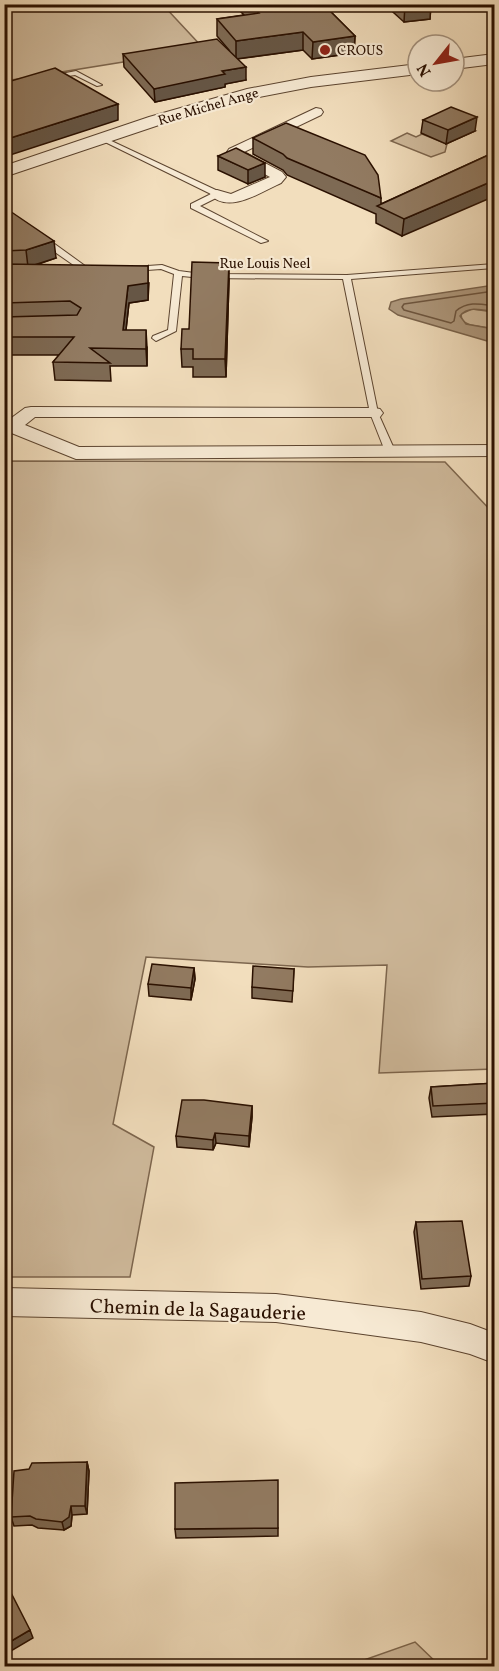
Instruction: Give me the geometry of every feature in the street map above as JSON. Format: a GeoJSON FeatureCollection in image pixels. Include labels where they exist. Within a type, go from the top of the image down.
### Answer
{"type":"FeatureCollection","features":[{"type":"Feature","properties":{"kind":"street"},"geometry":{"type":"LineString","coordinates":[[466,63],[495,59]]}},
{"type":"Feature","properties":{"kind":"street","name":"Rue Michel Ange"},"geometry":{"type":"LineString","coordinates":[[4,171],[181,113],[258,92],[309,82],[406,70]]}},
{"type":"Feature","properties":{"kind":"street"},"geometry":{"type":"LineString","coordinates":[[217,194],[232,199],[276,180],[279,177],[276,174],[234,152],[316,112]]}},
{"type":"Feature","properties":{"kind":"street"},"geometry":{"type":"LineString","coordinates":[[8,425],[31,412],[374,413]]}},
{"type":"Feature","properties":{"kind":"street"},"geometry":{"type":"LineString","coordinates":[[8,425],[75,453],[495,451]]}},
{"type":"Feature","properties":{"kind":"street","name":"Chemin de la Sagauderie"},"geometry":{"type":"LineString","coordinates":[[4,1302],[276,1308],[421,1327],[470,1339],[495,1348]]}},
{"type":"Feature","properties":{"kind":"lane"},"geometry":{"type":"LineString","coordinates":[[36,79],[76,73],[99,85]]}},
{"type":"Feature","properties":{"kind":"lane"},"geometry":{"type":"LineString","coordinates":[[103,139],[217,194]]}},
{"type":"Feature","properties":{"kind":"lane"},"geometry":{"type":"LineString","coordinates":[[217,194],[194,206],[264,241]]}},
{"type":"Feature","properties":{"kind":"lane"},"geometry":{"type":"LineString","coordinates":[[32,232],[88,271]]}},
{"type":"Feature","properties":{"kind":"lane","name":"Rue Louis Neel"},"geometry":{"type":"LineString","coordinates":[[121,271],[162,267],[178,273],[202,276],[347,277],[495,266]]}},
{"type":"Feature","properties":{"kind":"lane"},"geometry":{"type":"LineString","coordinates":[[76,271],[99,271]]}},
{"type":"Feature","properties":{"kind":"lane"},"geometry":{"type":"LineString","coordinates":[[156,338],[172,331],[178,273]]}},
{"type":"Feature","properties":{"kind":"lane"},"geometry":{"type":"LineString","coordinates":[[347,277],[374,413],[390,451]]}},
{"type":"Feature","properties":{"kind":"shaded area"},"geometry":{"type":"Polygon","coordinates":[[[27,4],[163,5],[204,49],[5,81],[4,8],[27,4]]]}},
{"type":"Feature","properties":{"kind":"shaded area"},"geometry":{"type":"Polygon","coordinates":[[[407,133],[416,137],[422,134],[447,144],[445,152],[431,157],[391,141],[407,133]]]}},
{"type":"Feature","properties":{"kind":"shaded area"},"geometry":{"type":"Polygon","coordinates":[[[472,309],[494,312],[494,329],[470,325],[462,321],[461,314],[472,309]]]}},
{"type":"Feature","properties":{"kind":"shaded area"},"geometry":{"type":"Polygon","coordinates":[[[5,461],[445,462],[494,514],[494,1069],[379,1073],[387,965],[308,967],[146,957],[113,1124],[154,1147],[130,1277],[5,1277],[5,461]]]}},
{"type":"Feature","properties":{"kind":"shaded area"},"geometry":{"type":"Polygon","coordinates":[[[415,1642],[440,1666],[347,1666],[415,1642]]]}},
{"type":"Feature","properties":{"kind":"water"},"geometry":{"type":"Polygon","coordinates":[[[494,285],[494,312],[471,309],[460,316],[466,324],[494,329],[494,343],[398,315],[389,309],[391,302],[401,299],[494,285]]]}},
{"type":"Feature","properties":{"kind":"building"},"geometry":{"type":"Polygon","coordinates":[[[250,4],[323,4],[355,36],[313,42],[303,32],[236,41],[217,19],[259,13],[250,4]]]}},
{"type":"Feature","properties":{"kind":"building"},"geometry":{"type":"Polygon","coordinates":[[[217,39],[246,67],[222,71],[225,74],[154,89],[123,54],[217,39]]]}},
{"type":"Feature","properties":{"kind":"building"},"geometry":{"type":"Polygon","coordinates":[[[55,68],[118,104],[4,140],[4,83],[55,68]]]}},
{"type":"Feature","properties":{"kind":"building"},"geometry":{"type":"Polygon","coordinates":[[[451,107],[477,117],[448,130],[423,120],[451,107]]]}},
{"type":"Feature","properties":{"kind":"building"},"geometry":{"type":"Polygon","coordinates":[[[286,123],[365,155],[378,175],[381,198],[287,158],[253,138],[286,123]]]}},
{"type":"Feature","properties":{"kind":"building"},"geometry":{"type":"Polygon","coordinates":[[[236,148],[265,163],[248,170],[218,156],[236,148]]]}},
{"type":"Feature","properties":{"kind":"building"},"geometry":{"type":"Polygon","coordinates":[[[495,152],[495,180],[404,219],[377,206],[495,152]]]}},
{"type":"Feature","properties":{"kind":"building"},"geometry":{"type":"Polygon","coordinates":[[[4,207],[54,241],[26,250],[4,251],[4,207]]]}},
{"type":"Feature","properties":{"kind":"building"},"geometry":{"type":"Polygon","coordinates":[[[192,262],[229,263],[225,359],[193,359],[193,349],[181,349],[182,329],[189,329],[192,262]]]}},
{"type":"Feature","properties":{"kind":"building"},"geometry":{"type":"Polygon","coordinates":[[[4,264],[148,266],[148,283],[128,286],[123,330],[146,330],[146,349],[90,348],[110,363],[53,362],[74,337],[4,337],[4,317],[77,315],[81,308],[70,301],[4,303],[4,264]]]}},
{"type":"Feature","properties":{"kind":"building"},"geometry":{"type":"Polygon","coordinates":[[[152,964],[194,968],[191,988],[148,984],[152,964]]]}},
{"type":"Feature","properties":{"kind":"building"},"geometry":{"type":"Polygon","coordinates":[[[253,966],[294,969],[293,991],[252,987],[253,966]]]}},
{"type":"Feature","properties":{"kind":"building"},"geometry":{"type":"Polygon","coordinates":[[[495,1083],[495,1103],[433,1106],[431,1087],[495,1083]]]}},
{"type":"Feature","properties":{"kind":"building"},"geometry":{"type":"Polygon","coordinates":[[[182,1100],[204,1100],[252,1106],[249,1136],[215,1133],[213,1140],[176,1136],[182,1100]]]}},
{"type":"Feature","properties":{"kind":"building"},"geometry":{"type":"Polygon","coordinates":[[[462,1221],[471,1276],[422,1279],[416,1222],[462,1221]]]}},
{"type":"Feature","properties":{"kind":"building"},"geometry":{"type":"Polygon","coordinates":[[[87,1462],[85,1506],[71,1506],[69,1517],[62,1522],[36,1519],[30,1516],[11,1517],[14,1471],[29,1469],[32,1463],[87,1462]]]}},
{"type":"Feature","properties":{"kind":"building"},"geometry":{"type":"Polygon","coordinates":[[[278,1480],[278,1528],[175,1529],[175,1483],[278,1480]]]}},
{"type":"Feature","properties":{"kind":"building"},"geometry":{"type":"Polygon","coordinates":[[[4,1579],[30,1630],[8,1643],[4,1635],[4,1579]]]}},
{"type":"Feature","properties":{"kind":"place","name":"CROUS"},"geometry":{"type":"Point","coordinates":[325,50]}}]}
